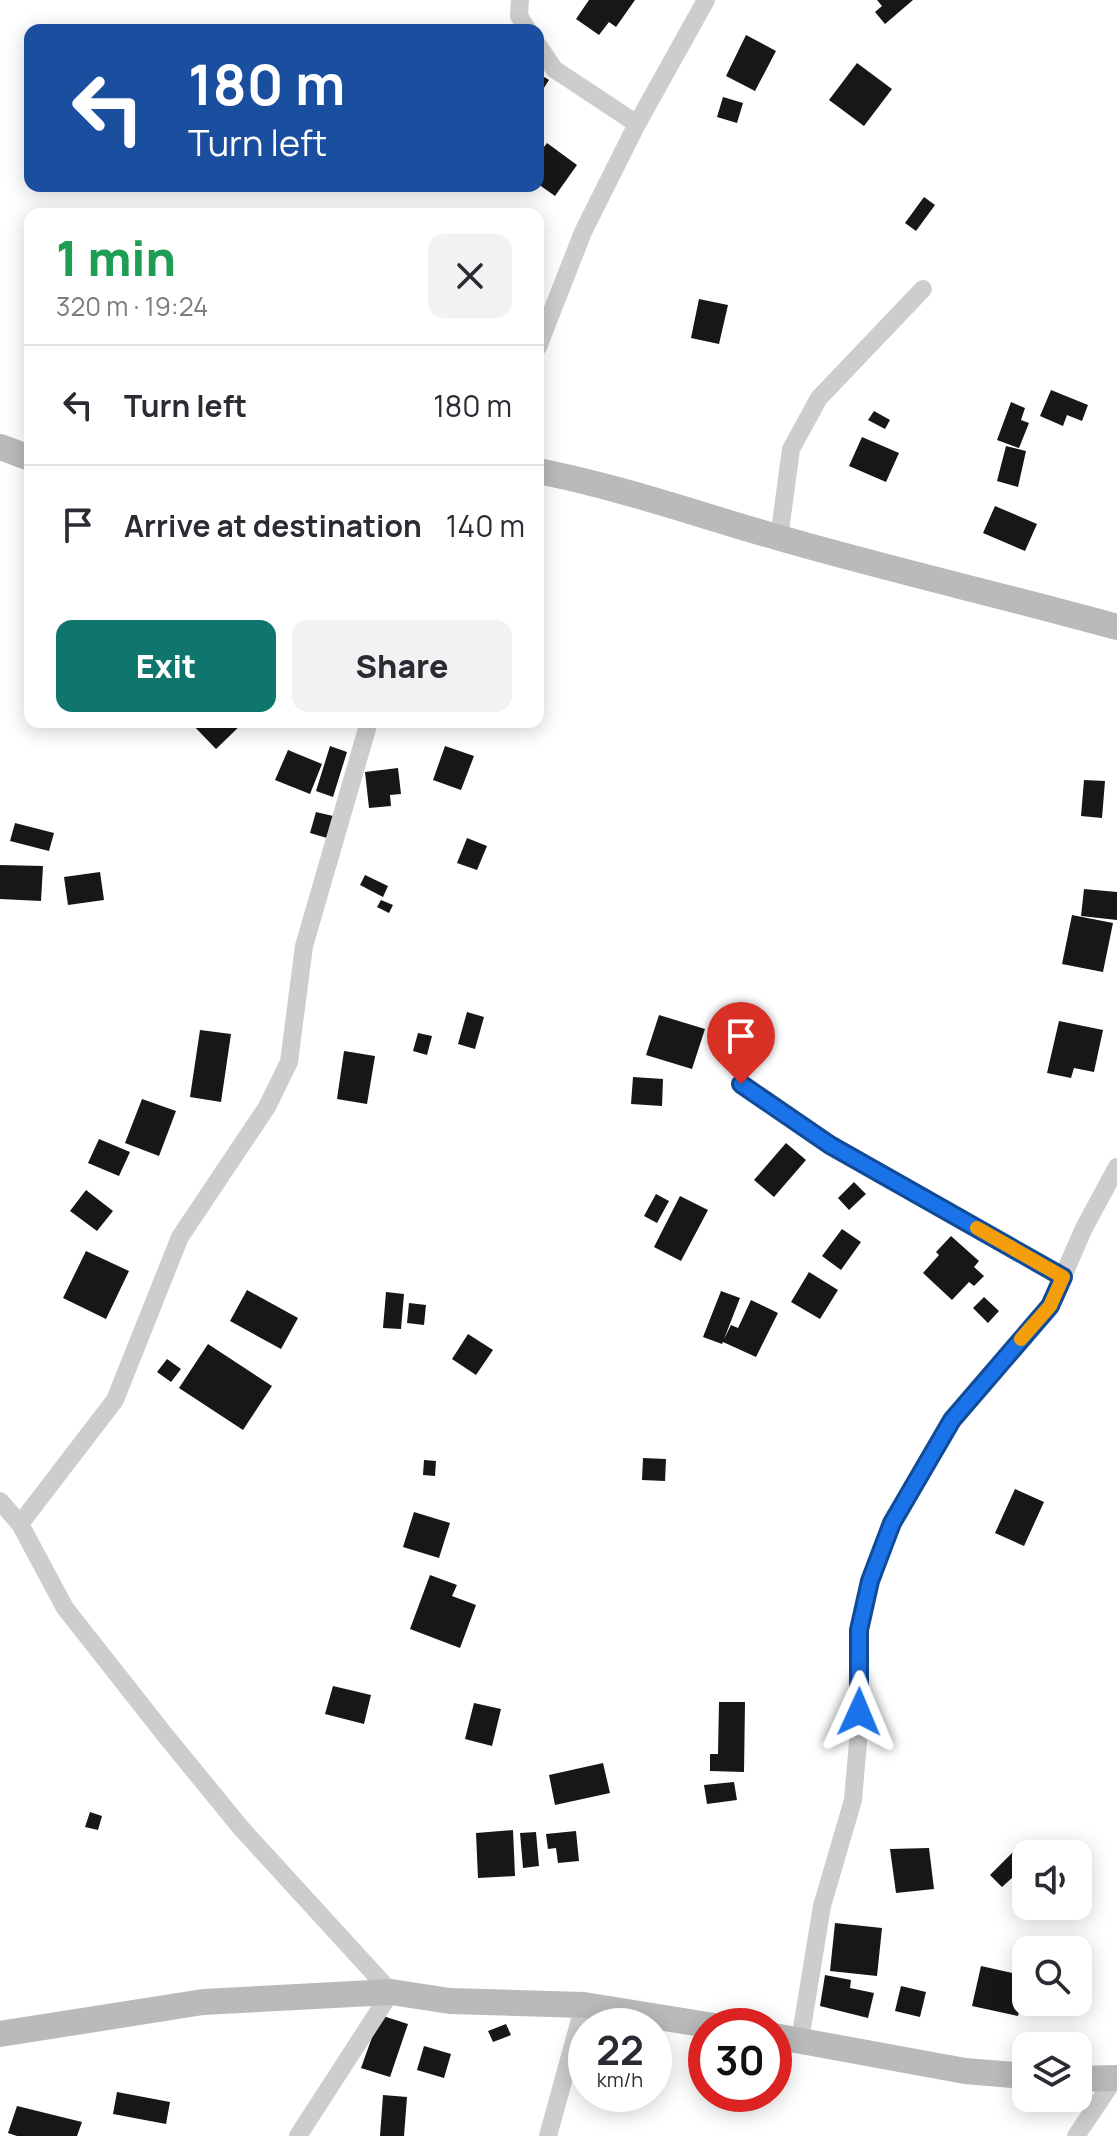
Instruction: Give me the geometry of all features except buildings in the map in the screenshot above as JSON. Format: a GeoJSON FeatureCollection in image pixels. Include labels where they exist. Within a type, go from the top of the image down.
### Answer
{"type":"FeatureCollection","features":[{"type":"Feature","properties":{"kind":"main road"},"geometry":{"type":"LineString","coordinates":[[0,447],[24,456]]}},
{"type":"Feature","properties":{"kind":"main road"},"geometry":{"type":"LineString","coordinates":[[544,472],[1117,627]]}},
{"type":"Feature","properties":{"kind":"main road"},"geometry":{"type":"LineString","coordinates":[[0,2034],[203,2002],[391,1992],[450,2001],[584,2005],[688,2022]]}},
{"type":"Feature","properties":{"kind":"main road"},"geometry":{"type":"LineString","coordinates":[[792,2039],[965,2071],[1012,2075]]}},
{"type":"Feature","properties":{"kind":"main road"},"geometry":{"type":"LineString","coordinates":[[1092,2079],[1116,2078]]}},
{"type":"Feature","properties":{"kind":"street"},"geometry":{"type":"LineString","coordinates":[[520,0],[519,16],[524,24]]}},
{"type":"Feature","properties":{"kind":"street"},"geometry":{"type":"LineString","coordinates":[[544,332],[583,232],[637,124],[706,0]]}},
{"type":"Feature","properties":{"kind":"street"},"geometry":{"type":"LineString","coordinates":[[544,54],[554,69],[637,124]]}},
{"type":"Feature","properties":{"kind":"street"},"geometry":{"type":"LineString","coordinates":[[779,538],[791,449],[819,398],[923,289]]}},
{"type":"Feature","properties":{"kind":"street"},"geometry":{"type":"LineString","coordinates":[[20,1524],[115,1400],[180,1237],[267,1107],[289,1062],[304,946],[367,728]]}},
{"type":"Feature","properties":{"kind":"street"},"geometry":{"type":"LineString","coordinates":[[741,1084],[830,1145],[1063,1277]]}},
{"type":"Feature","properties":{"kind":"street"},"geometry":{"type":"LineString","coordinates":[[792,2019],[853,1800],[858,1742],[859,1630],[870,1581],[892,1523],[952,1420],[1050,1306],[1084,1228],[1117,1167]]}},
{"type":"Feature","properties":{"kind":"street"},"geometry":{"type":"LineString","coordinates":[[0,1501],[20,1524],[65,1608],[165,1735],[241,1828],[391,1992],[298,2136]]}},
{"type":"Feature","properties":{"kind":"street"},"geometry":{"type":"LineString","coordinates":[[548,2136],[584,2005]]}},
{"type":"Feature","properties":{"kind":"street"},"geometry":{"type":"LineString","coordinates":[[1076,2136],[1116,2078]]}},
{"type":"Feature","properties":{"kind":"slow traffic"},"geometry":{"type":"LineString","coordinates":[[977,1228],[1063,1277],[1050,1306],[1021,1339]]}},
{"type":"Feature","properties":{"kind":"route"},"geometry":{"type":"LineString","coordinates":[[741,1084],[830,1145],[1063,1277],[1050,1306],[952,1420],[892,1523],[870,1581],[859,1630],[859,1712]]}}]}
